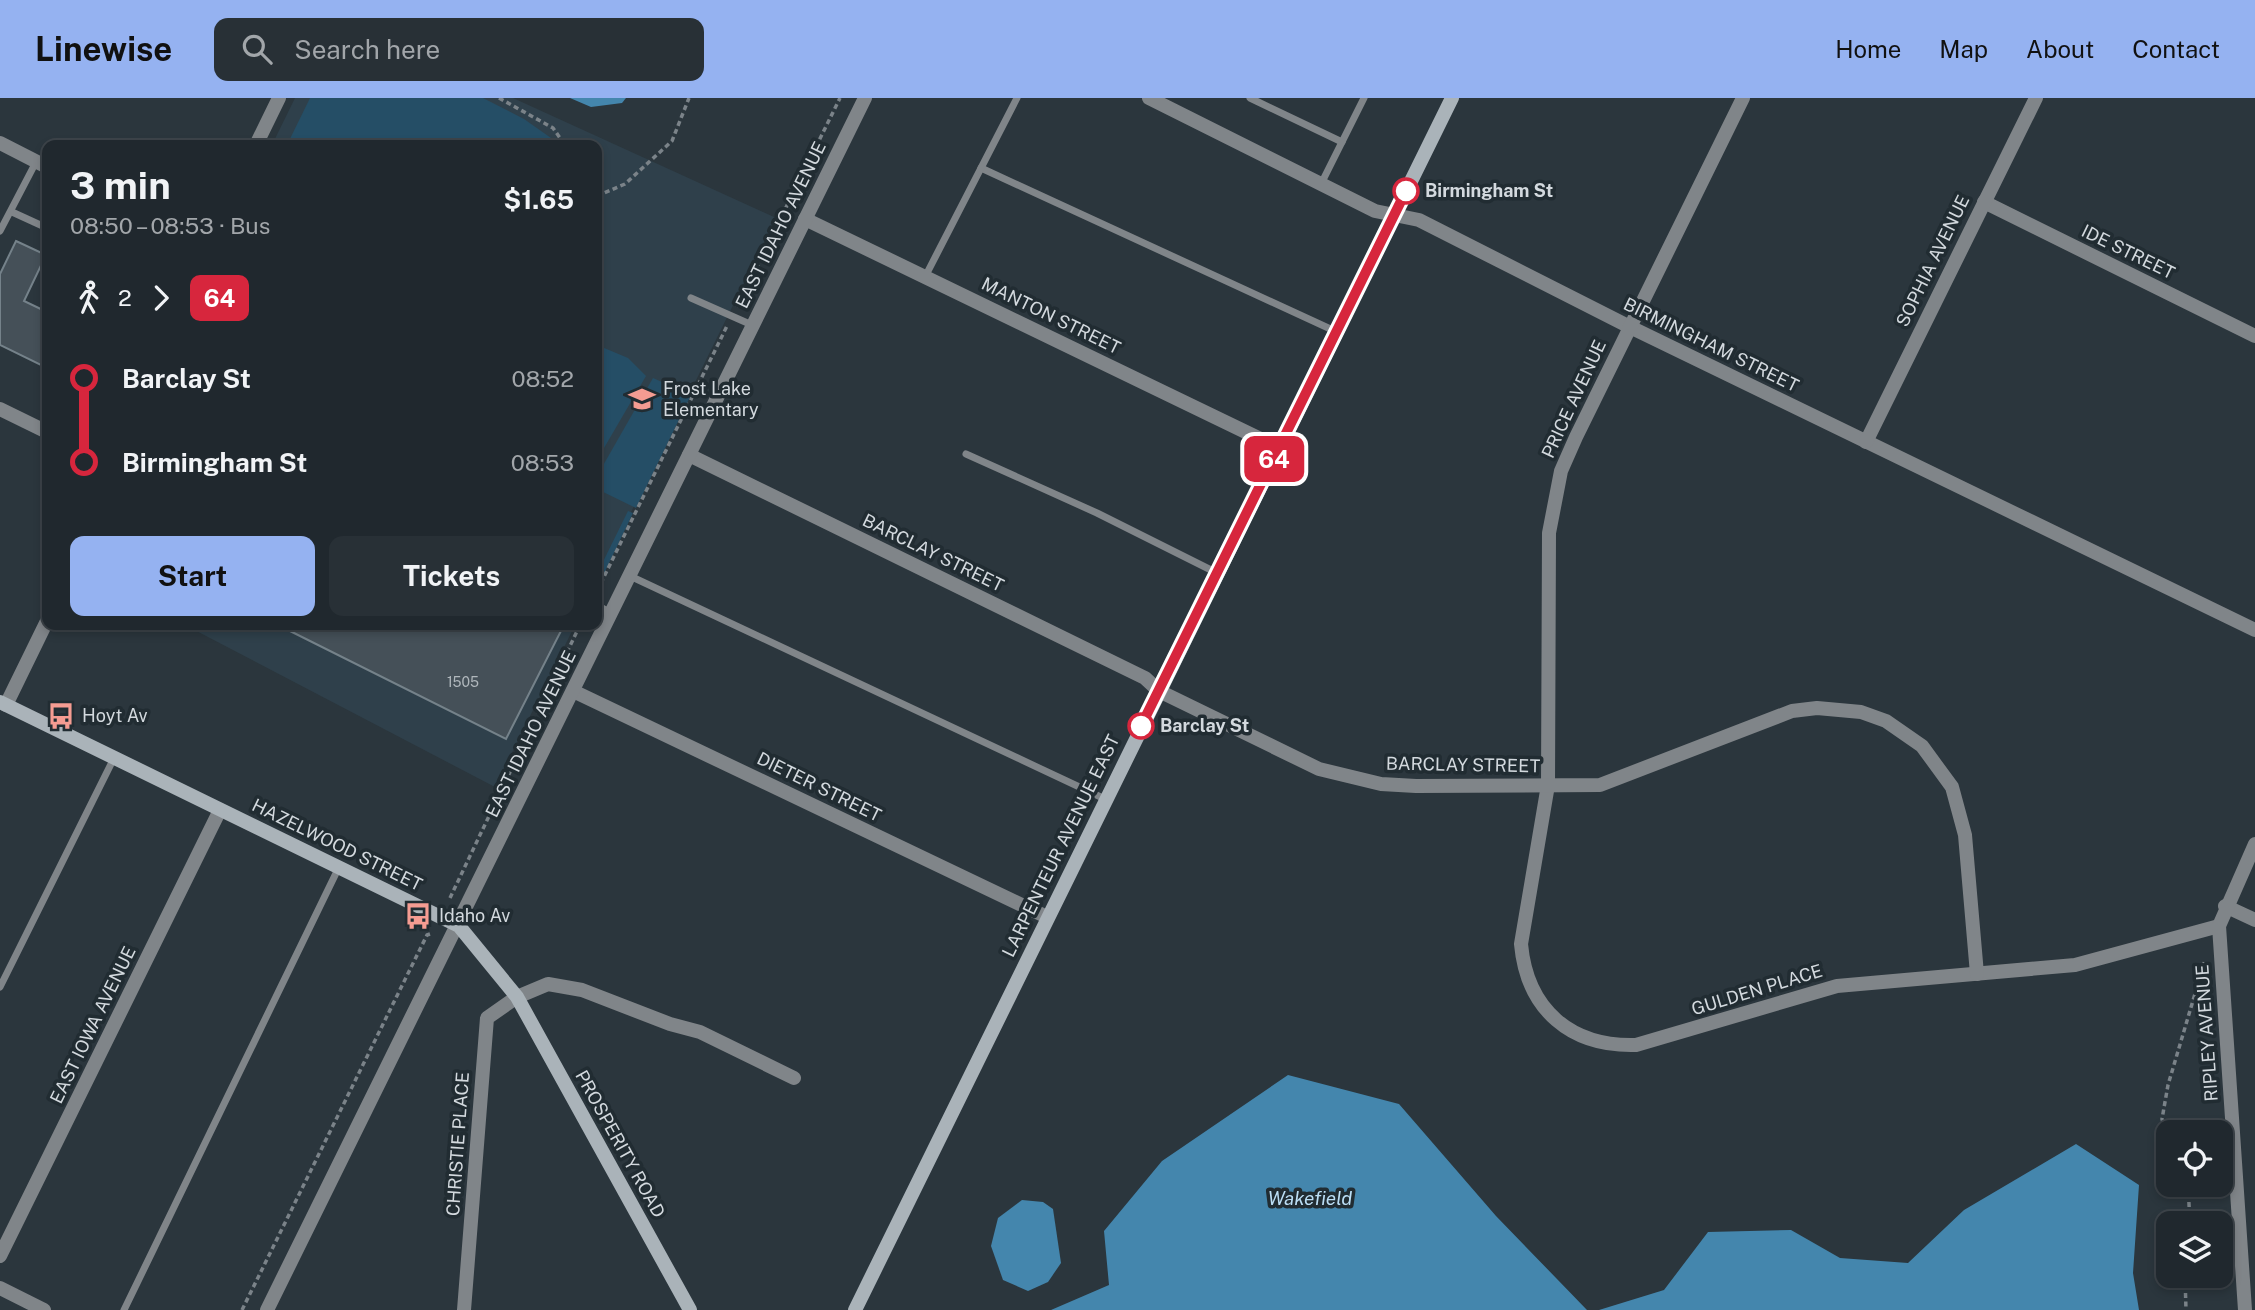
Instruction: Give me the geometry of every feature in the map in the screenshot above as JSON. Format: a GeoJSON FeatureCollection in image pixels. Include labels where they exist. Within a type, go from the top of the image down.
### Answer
{"type":"FeatureCollection","features":[{"type":"Feature","properties":{"kind":"street"},"geometry":{"type":"LineString","coordinates":[[258,140],[279,98]]}},
{"type":"Feature","properties":{"kind":"street","name":"EAST IDAHO AVENUE"},"geometry":{"type":"LineString","coordinates":[[267,1310],[459,926],[865,98]]}},
{"type":"Feature","properties":{"kind":"street","name":"BIRMINGHAM STREET"},"geometry":{"type":"LineString","coordinates":[[1149,98],[1375,211],[1419,220],[1630,327],[2255,630]]}},
{"type":"Feature","properties":{"kind":"street","name":"LARPENTEUR AVENUE EAST"},"geometry":{"type":"LineString","coordinates":[[855,1310],[1452,98]]}},
{"type":"Feature","properties":{"kind":"street","name":"PRICE AVENUE"},"geometry":{"type":"LineString","coordinates":[[1548,785],[1549,533],[1553,502],[1576,437],[1743,98]]}},
{"type":"Feature","properties":{"kind":"street","name":"SOPHIA AVENUE"},"geometry":{"type":"LineString","coordinates":[[1866,442],[2036,98]]}},
{"type":"Feature","properties":{"kind":"street"},"geometry":{"type":"LineString","coordinates":[[0,143],[42,164]]}},
{"type":"Feature","properties":{"kind":"street","name":"IDE STREET"},"geometry":{"type":"LineString","coordinates":[[1984,202],[2255,336]]}},
{"type":"Feature","properties":{"kind":"street","name":"MANTON STREET"},"geometry":{"type":"LineString","coordinates":[[805,219],[1279,448]]}},
{"type":"Feature","properties":{"kind":"street"},"geometry":{"type":"LineString","coordinates":[[0,408],[42,429]]}},
{"type":"Feature","properties":{"kind":"street","name":"BARCLAY STREET"},"geometry":{"type":"LineString","coordinates":[[690,455],[1144,678],[1158,691],[1290,757],[1350,778],[1416,786],[1600,785],[1792,711],[1836,708],[1861,712],[1885,721],[1922,746],[1939,765],[1959,805],[1965,835],[1977,974]]}},
{"type":"Feature","properties":{"kind":"street"},"geometry":{"type":"LineString","coordinates":[[3,704],[42,630]]}},
{"type":"Feature","properties":{"kind":"street","name":"DIETER STREET"},"geometry":{"type":"LineString","coordinates":[[573,691],[1047,917]]}},
{"type":"Feature","properties":{"kind":"street","name":"HAZELWOOD STREET"},"geometry":{"type":"LineString","coordinates":[[3,704],[459,926],[517,997]]}},
{"type":"Feature","properties":{"kind":"street","name":"GULDEN PLACE"},"geometry":{"type":"LineString","coordinates":[[1548,785],[1523,925],[1523,963],[1533,990],[1549,1014],[1580,1036],[1607,1044],[1636,1045],[1837,986],[2075,965],[2219,926]]}},
{"type":"Feature","properties":{"kind":"street","name":"EAST IOWA AVENUE"},"geometry":{"type":"LineString","coordinates":[[0,1256],[220,810]]}},
{"type":"Feature","properties":{"kind":"street","name":"RIPLEY AVENUE"},"geometry":{"type":"LineString","coordinates":[[2245,1310],[2249,1279],[2219,926],[2225,906],[2255,844]]}},
{"type":"Feature","properties":{"kind":"street"},"geometry":{"type":"LineString","coordinates":[[2225,906],[2255,920]]}},
{"type":"Feature","properties":{"kind":"street"},"geometry":{"type":"LineString","coordinates":[[517,997],[548,984],[582,990],[670,1024],[700,1032],[794,1078]]}},
{"type":"Feature","properties":{"kind":"street","name":"CHRISTIE PLACE"},"geometry":{"type":"LineString","coordinates":[[464,1310],[487,1018],[517,997]]}},
{"type":"Feature","properties":{"kind":"street","name":"PROSPERITY ROAD"},"geometry":{"type":"LineString","coordinates":[[517,997],[690,1310]]}},
{"type":"Feature","properties":{"kind":"street"},"geometry":{"type":"LineString","coordinates":[[0,1288],[44,1310]]}},
{"type":"Feature","properties":{"kind":"lane"},"geometry":{"type":"LineString","coordinates":[[925,276],[1017,98]]}},
{"type":"Feature","properties":{"kind":"lane"},"geometry":{"type":"LineString","coordinates":[[1250,98],[1342,142]]}},
{"type":"Feature","properties":{"kind":"lane"},"geometry":{"type":"LineString","coordinates":[[1321,184],[1364,98]]}},
{"type":"Feature","properties":{"kind":"lane"},"geometry":{"type":"LineString","coordinates":[[0,231],[42,164]]}},
{"type":"Feature","properties":{"kind":"lane"},"geometry":{"type":"LineString","coordinates":[[981,168],[1337,332]]}},
{"type":"Feature","properties":{"kind":"lane"},"geometry":{"type":"LineString","coordinates":[[12,212],[42,226]]}},
{"type":"Feature","properties":{"kind":"lane"},"geometry":{"type":"LineString","coordinates":[[691,298],[753,326]]}},
{"type":"Feature","properties":{"kind":"lane"},"geometry":{"type":"LineString","coordinates":[[967,454],[1097,513],[1217,573]]}},
{"type":"Feature","properties":{"kind":"lane"},"geometry":{"type":"LineString","coordinates":[[630,576],[1105,799]]}},
{"type":"Feature","properties":{"kind":"lane"},"geometry":{"type":"LineString","coordinates":[[602,608],[612,613]]}},
{"type":"Feature","properties":{"kind":"lane"},"geometry":{"type":"LineString","coordinates":[[0,986],[114,758]]}},
{"type":"Feature","properties":{"kind":"lane"},"geometry":{"type":"LineString","coordinates":[[124,1310],[339,867]]}},
{"type":"Feature","properties":{"kind":"path"},"geometry":{"type":"LineString","coordinates":[[499,98],[553,128],[561,140]]}},
{"type":"Feature","properties":{"kind":"path"},"geometry":{"type":"LineString","coordinates":[[602,194],[625,184],[672,141],[689,98]]}},
{"type":"Feature","properties":{"kind":"path"},"geometry":{"type":"LineString","coordinates":[[602,582],[840,98]]}},
{"type":"Feature","properties":{"kind":"path"},"geometry":{"type":"LineString","coordinates":[[450,898],[578,630]]}},
{"type":"Feature","properties":{"kind":"path"},"geometry":{"type":"LineString","coordinates":[[2162,1120],[2168,1085],[2188,1011],[2219,926]]}},
{"type":"Feature","properties":{"kind":"path"},"geometry":{"type":"LineString","coordinates":[[242,1310],[430,934]]}},
{"type":"Feature","properties":{"kind":"path"},"geometry":{"type":"LineString","coordinates":[[422,946],[429,949]]}},
{"type":"Feature","properties":{"kind":"path"},"geometry":{"type":"LineString","coordinates":[[2185,1288],[2186,1310]]}},
{"type":"Feature","properties":{"kind":"shaded area","name":"Frost Lake Elementary"},"geometry":{"type":"Polygon","coordinates":[[[295,98],[513,98],[776,218],[602,571],[602,140],[274,140],[295,98]]]}},
{"type":"Feature","properties":{"kind":"shaded area"},"geometry":{"type":"Polygon","coordinates":[[[310,98],[483,98],[524,119],[554,140],[289,140],[310,98]]]}},
{"type":"Feature","properties":{"kind":"shaded area"},"geometry":{"type":"Polygon","coordinates":[[[602,347],[628,358],[646,376],[602,451],[602,347]]]}},
{"type":"Feature","properties":{"kind":"shaded area"},"geometry":{"type":"Polygon","coordinates":[[[653,378],[691,395],[636,508],[602,491],[602,467],[653,378]]]}},
{"type":"Feature","properties":{"kind":"shaded area"},"geometry":{"type":"Polygon","coordinates":[[[628,511],[633,513],[602,578],[602,564],[628,511]]]}},
{"type":"Feature","properties":{"kind":"shaded area"},"geometry":{"type":"Polygon","coordinates":[[[195,630],[573,630],[495,787],[195,630]]]}},
{"type":"Feature","properties":{"kind":"water"},"geometry":{"type":"Polygon","coordinates":[[[570,98],[626,98],[622,103],[591,107],[570,98]]]}},
{"type":"Feature","properties":{"kind":"water","name":"Wakefield"},"geometry":{"type":"Polygon","coordinates":[[[1288,1075],[1399,1104],[1496,1216],[1587,1310],[1051,1310],[1109,1285],[1104,1231],[1162,1161],[1288,1075]]]}},
{"type":"Feature","properties":{"kind":"water"},"geometry":{"type":"Polygon","coordinates":[[[2076,1144],[2139,1185],[2133,1273],[2139,1310],[1599,1310],[1664,1290],[1708,1232],[1791,1230],[1840,1258],[1908,1263],[1964,1210],[2076,1144]]]}},
{"type":"Feature","properties":{"kind":"water"},"geometry":{"type":"Polygon","coordinates":[[[1022,1200],[1043,1202],[1053,1209],[1061,1263],[1048,1282],[1028,1291],[1003,1280],[991,1246],[998,1218],[1022,1200]]]}},
{"type":"Feature","properties":{"kind":"building"},"geometry":{"type":"Polygon","coordinates":[[[16,241],[42,253],[42,263],[24,301],[42,310],[42,366],[0,345],[0,274],[16,241]]]}},
{"type":"Feature","properties":{"kind":"building"},"geometry":{"type":"Polygon","coordinates":[[[288,630],[561,630],[506,739],[288,630]]]}},
{"type":"Feature","properties":{"kind":"bus line","name":"64"},"geometry":{"type":"LineString","coordinates":[[1141,726],[1406,191]]}},
{"type":"Feature","properties":{"kind":"place","name":"Birmingham St"},"geometry":{"type":"Point","coordinates":[1406,191]}},
{"type":"Feature","properties":{"kind":"place","name":"Frost Lake Elementary"},"geometry":{"type":"Point","coordinates":[642,399]}},
{"type":"Feature","properties":{"kind":"place","name":"Hoyt Av"},"geometry":{"type":"Point","coordinates":[61,716]}},
{"type":"Feature","properties":{"kind":"place","name":"Barclay St"},"geometry":{"type":"Point","coordinates":[1141,726]}},
{"type":"Feature","properties":{"kind":"place","name":"Idaho Av"},"geometry":{"type":"Point","coordinates":[418,916]}}]}
